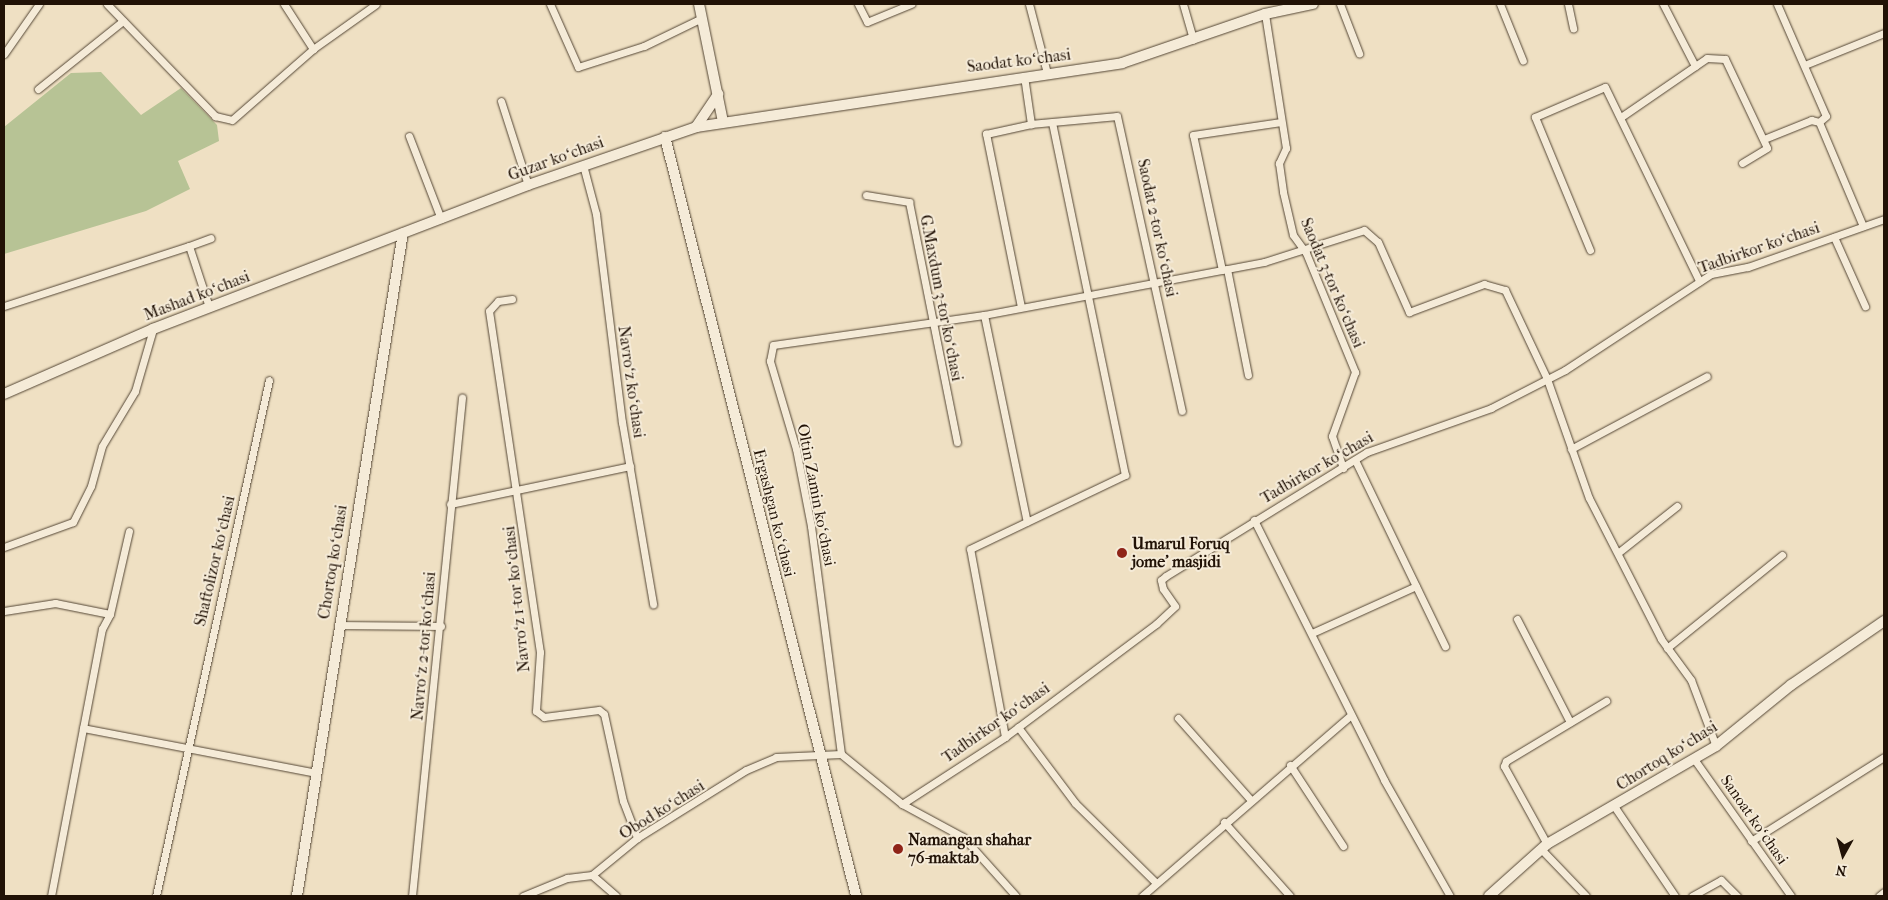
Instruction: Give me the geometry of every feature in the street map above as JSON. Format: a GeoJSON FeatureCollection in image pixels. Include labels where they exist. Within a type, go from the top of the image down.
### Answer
{"type":"FeatureCollection","features":[{"type":"Feature","properties":{"kind":"street"},"geometry":{"type":"LineString","coordinates":[[4,54],[39,4]]}},
{"type":"Feature","properties":{"kind":"street"},"geometry":{"type":"LineString","coordinates":[[107,4],[215,116],[238,117],[313,49],[376,4]]}},
{"type":"Feature","properties":{"kind":"street"},"geometry":{"type":"LineString","coordinates":[[284,4],[313,49]]}},
{"type":"Feature","properties":{"kind":"street"},"geometry":{"type":"LineString","coordinates":[[550,4],[578,67],[644,46],[702,18]]}},
{"type":"Feature","properties":{"kind":"street"},"geometry":{"type":"LineString","coordinates":[[699,4],[723,122]]}},
{"type":"Feature","properties":{"kind":"street"},"geometry":{"type":"LineString","coordinates":[[858,4],[867,22],[911,4]]}},
{"type":"Feature","properties":{"kind":"street"},"geometry":{"type":"LineString","coordinates":[[1029,4],[1048,73]]}},
{"type":"Feature","properties":{"kind":"street"},"geometry":{"type":"LineString","coordinates":[[1183,4],[1193,40]]}},
{"type":"Feature","properties":{"kind":"street","name":"Saodat koʻchasi"},"geometry":{"type":"LineString","coordinates":[[723,122],[816,112],[1024,76],[1122,63],[1265,14],[1313,4]]}},
{"type":"Feature","properties":{"kind":"street"},"geometry":{"type":"LineString","coordinates":[[1340,4],[1359,53]]}},
{"type":"Feature","properties":{"kind":"street"},"geometry":{"type":"LineString","coordinates":[[1500,4],[1523,61]]}},
{"type":"Feature","properties":{"kind":"street"},"geometry":{"type":"LineString","coordinates":[[1568,4],[1573,28]]}},
{"type":"Feature","properties":{"kind":"street"},"geometry":{"type":"LineString","coordinates":[[1663,4],[1695,66]]}},
{"type":"Feature","properties":{"kind":"street"},"geometry":{"type":"LineString","coordinates":[[1777,4],[1807,64],[1826,116],[1819,122]]}},
{"type":"Feature","properties":{"kind":"street","name":"Saodat 3-tor koʻchasi"},"geometry":{"type":"LineString","coordinates":[[1265,14],[1286,148],[1279,163],[1283,192],[1293,235],[1303,249],[1355,372],[1332,436],[1343,468]]}},
{"type":"Feature","properties":{"kind":"street"},"geometry":{"type":"LineString","coordinates":[[38,89],[123,21]]}},
{"type":"Feature","properties":{"kind":"street"},"geometry":{"type":"LineString","coordinates":[[1807,64],[1884,33]]}},
{"type":"Feature","properties":{"kind":"street"},"geometry":{"type":"LineString","coordinates":[[1621,116],[1695,66],[1714,56],[1725,59],[1764,139],[1767,149],[1742,163]]}},
{"type":"Feature","properties":{"kind":"street"},"geometry":{"type":"LineString","coordinates":[[1024,76],[1031,124]]}},
{"type":"Feature","properties":{"kind":"street"},"geometry":{"type":"LineString","coordinates":[[1590,250],[1535,117],[1604,87],[1621,116],[1699,280]]}},
{"type":"Feature","properties":{"kind":"street"},"geometry":{"type":"LineString","coordinates":[[696,127],[718,94]]}},
{"type":"Feature","properties":{"kind":"street"},"geometry":{"type":"LineString","coordinates":[[501,101],[528,185]]}},
{"type":"Feature","properties":{"kind":"street","name":"Saodat 2-tor koʻchasi"},"geometry":{"type":"LineString","coordinates":[[1052,122],[1120,117],[1182,411]]}},
{"type":"Feature","properties":{"kind":"street"},"geometry":{"type":"LineString","coordinates":[[1764,139],[1811,120],[1819,122]]}},
{"type":"Feature","properties":{"kind":"street","name":"Guzar koʻchasi"},"geometry":{"type":"LineString","coordinates":[[403,233],[583,165],[696,127],[723,122]]}},
{"type":"Feature","properties":{"kind":"street"},"geometry":{"type":"LineString","coordinates":[[1005,737],[970,549],[1124,475],[1052,122],[988,132],[985,141],[1021,307]]}},
{"type":"Feature","properties":{"kind":"street"},"geometry":{"type":"LineString","coordinates":[[1248,375],[1193,135],[1281,122]]}},
{"type":"Feature","properties":{"kind":"street"},"geometry":{"type":"LineString","coordinates":[[1819,122],[1863,226]]}},
{"type":"Feature","properties":{"kind":"street"},"geometry":{"type":"LineString","coordinates":[[409,136],[441,218]]}},
{"type":"Feature","properties":{"kind":"street","name":"Ergashgan koʻchasi"},"geometry":{"type":"LineString","coordinates":[[665,137],[856,896]]}},
{"type":"Feature","properties":{"kind":"street","name":"Navroʻz koʻchasi"},"geometry":{"type":"LineString","coordinates":[[583,165],[596,214],[630,466],[653,604]]}},
{"type":"Feature","properties":{"kind":"street","name":"G.Maxdum 3-tor koʻchasi"},"geometry":{"type":"LineString","coordinates":[[866,195],[909,202],[931,322],[957,442]]}},
{"type":"Feature","properties":{"kind":"street","name":"Tadbirkor koʻchasi"},"geometry":{"type":"LineString","coordinates":[[902,804],[1005,737],[1176,606],[1163,588],[1161,580],[1254,520],[1299,498],[1379,446],[1491,408],[1547,379],[1669,305],[1699,280],[1834,237],[1884,218]]}},
{"type":"Feature","properties":{"kind":"street"},"geometry":{"type":"LineString","coordinates":[[931,322],[984,315],[1087,294],[1224,270],[1303,249],[1352,231],[1372,232],[1409,312],[1484,284],[1501,286],[1547,379],[1585,490],[1667,648],[1691,680],[1716,746]]}},
{"type":"Feature","properties":{"kind":"street","name":"Mashad koʻchasi"},"geometry":{"type":"LineString","coordinates":[[4,393],[153,328],[403,233]]}},
{"type":"Feature","properties":{"kind":"street","name":"Chortoq koʻchasi"},"geometry":{"type":"LineString","coordinates":[[297,896],[338,625],[403,233]]}},
{"type":"Feature","properties":{"kind":"street"},"geometry":{"type":"LineString","coordinates":[[1834,237],[1865,306]]}},
{"type":"Feature","properties":{"kind":"street"},"geometry":{"type":"LineString","coordinates":[[4,306],[211,238]]}},
{"type":"Feature","properties":{"kind":"street"},"geometry":{"type":"LineString","coordinates":[[189,246],[209,307]]}},
{"type":"Feature","properties":{"kind":"street","name":"Navroʻz 1-tor koʻchasi"},"geometry":{"type":"LineString","coordinates":[[512,299],[498,301],[490,311],[519,489],[540,652],[537,715],[602,711],[623,801],[637,838]]}},
{"type":"Feature","properties":{"kind":"street"},"geometry":{"type":"LineString","coordinates":[[984,315],[1027,522]]}},
{"type":"Feature","properties":{"kind":"street","name":"Oltin Zamin koʻchasi"},"geometry":{"type":"LineString","coordinates":[[840,754],[811,526],[796,449],[769,355],[780,341],[931,322]]}},
{"type":"Feature","properties":{"kind":"street"},"geometry":{"type":"LineString","coordinates":[[4,547],[73,522],[91,486],[102,446],[135,391],[153,328]]}},
{"type":"Feature","properties":{"kind":"street"},"geometry":{"type":"LineString","coordinates":[[1571,449],[1707,376]]}},
{"type":"Feature","properties":{"kind":"street","name":"Shaftolizor koʻchasi"},"geometry":{"type":"LineString","coordinates":[[156,896],[269,380]]}},
{"type":"Feature","properties":{"kind":"street","name":"Navroʻz 2-tor koʻchasi"},"geometry":{"type":"LineString","coordinates":[[412,896],[441,626],[450,504],[462,398]]}},
{"type":"Feature","properties":{"kind":"street"},"geometry":{"type":"LineString","coordinates":[[1355,460],[1445,646]]}},
{"type":"Feature","properties":{"kind":"street"},"geometry":{"type":"LineString","coordinates":[[450,504],[630,466]]}},
{"type":"Feature","properties":{"kind":"street"},"geometry":{"type":"LineString","coordinates":[[1618,552],[1677,506]]}},
{"type":"Feature","properties":{"kind":"street"},"geometry":{"type":"LineString","coordinates":[[1254,520],[1312,633],[1351,715],[1450,896]]}},
{"type":"Feature","properties":{"kind":"street"},"geometry":{"type":"LineString","coordinates":[[52,896],[102,629],[110,614],[129,531]]}},
{"type":"Feature","properties":{"kind":"street"},"geometry":{"type":"LineString","coordinates":[[1667,648],[1782,555]]}},
{"type":"Feature","properties":{"kind":"street"},"geometry":{"type":"LineString","coordinates":[[1312,633],[1416,586]]}},
{"type":"Feature","properties":{"kind":"street"},"geometry":{"type":"LineString","coordinates":[[4,611],[55,603],[110,614]]}},
{"type":"Feature","properties":{"kind":"street"},"geometry":{"type":"LineString","coordinates":[[1517,619],[1570,722]]}},
{"type":"Feature","properties":{"kind":"street","name":"Chortoq koʻchasi"},"geometry":{"type":"LineString","coordinates":[[1489,896],[1544,847],[1716,746],[1791,685],[1884,621]]}},
{"type":"Feature","properties":{"kind":"street"},"geometry":{"type":"LineString","coordinates":[[338,625],[441,626]]}},
{"type":"Feature","properties":{"kind":"street"},"geometry":{"type":"LineString","coordinates":[[1586,896],[1544,847],[1504,766],[1570,722],[1606,701]]}},
{"type":"Feature","properties":{"kind":"street"},"geometry":{"type":"LineString","coordinates":[[1142,896],[1250,799],[1351,715]]}},
{"type":"Feature","properties":{"kind":"street"},"geometry":{"type":"LineString","coordinates":[[1178,718],[1250,799]]}},
{"type":"Feature","properties":{"kind":"street"},"geometry":{"type":"LineString","coordinates":[[1018,726],[1075,803],[1156,883]]}},
{"type":"Feature","properties":{"kind":"street"},"geometry":{"type":"LineString","coordinates":[[84,728],[316,773]]}},
{"type":"Feature","properties":{"kind":"street"},"geometry":{"type":"LineString","coordinates":[[819,752],[840,754],[902,804],[963,837],[1016,896]]}},
{"type":"Feature","properties":{"kind":"street","name":"Obod koʻchasi"},"geometry":{"type":"LineString","coordinates":[[592,875],[637,838],[762,762],[819,752]]}},
{"type":"Feature","properties":{"kind":"street"},"geometry":{"type":"LineString","coordinates":[[1751,841],[1884,757]]}},
{"type":"Feature","properties":{"kind":"street","name":"Sanoat koʻchasi"},"geometry":{"type":"LineString","coordinates":[[1694,759],[1791,896]]}},
{"type":"Feature","properties":{"kind":"street"},"geometry":{"type":"LineString","coordinates":[[1290,765],[1343,846]]}},
{"type":"Feature","properties":{"kind":"street"},"geometry":{"type":"LineString","coordinates":[[1614,806],[1675,896]]}},
{"type":"Feature","properties":{"kind":"street"},"geometry":{"type":"LineString","coordinates":[[1224,822],[1290,896]]}},
{"type":"Feature","properties":{"kind":"street"},"geometry":{"type":"LineString","coordinates":[[523,896],[536,894],[567,878],[592,875],[616,896]]}},
{"type":"Feature","properties":{"kind":"street"},"geometry":{"type":"LineString","coordinates":[[1692,896],[1720,880],[1737,896]]}},
{"type":"Feature","properties":{"kind":"street"},"geometry":{"type":"LineString","coordinates":[[1879,896],[1884,892]]}},
{"type":"Feature","properties":{"kind":"green space"},"geometry":{"type":"Polygon","coordinates":[[[101,72],[141,115],[181,88],[217,125],[219,141],[178,161],[190,189],[146,211],[4,254],[4,127],[71,73],[101,72]]]}},
{"type":"Feature","properties":{"kind":"place","name":"Umarul Foruq jome' masjidi"},"geometry":{"type":"Point","coordinates":[1122,553]}},
{"type":"Feature","properties":{"kind":"place","name":"Namangan shahar 76-maktab"},"geometry":{"type":"Point","coordinates":[898,849]}}]}
